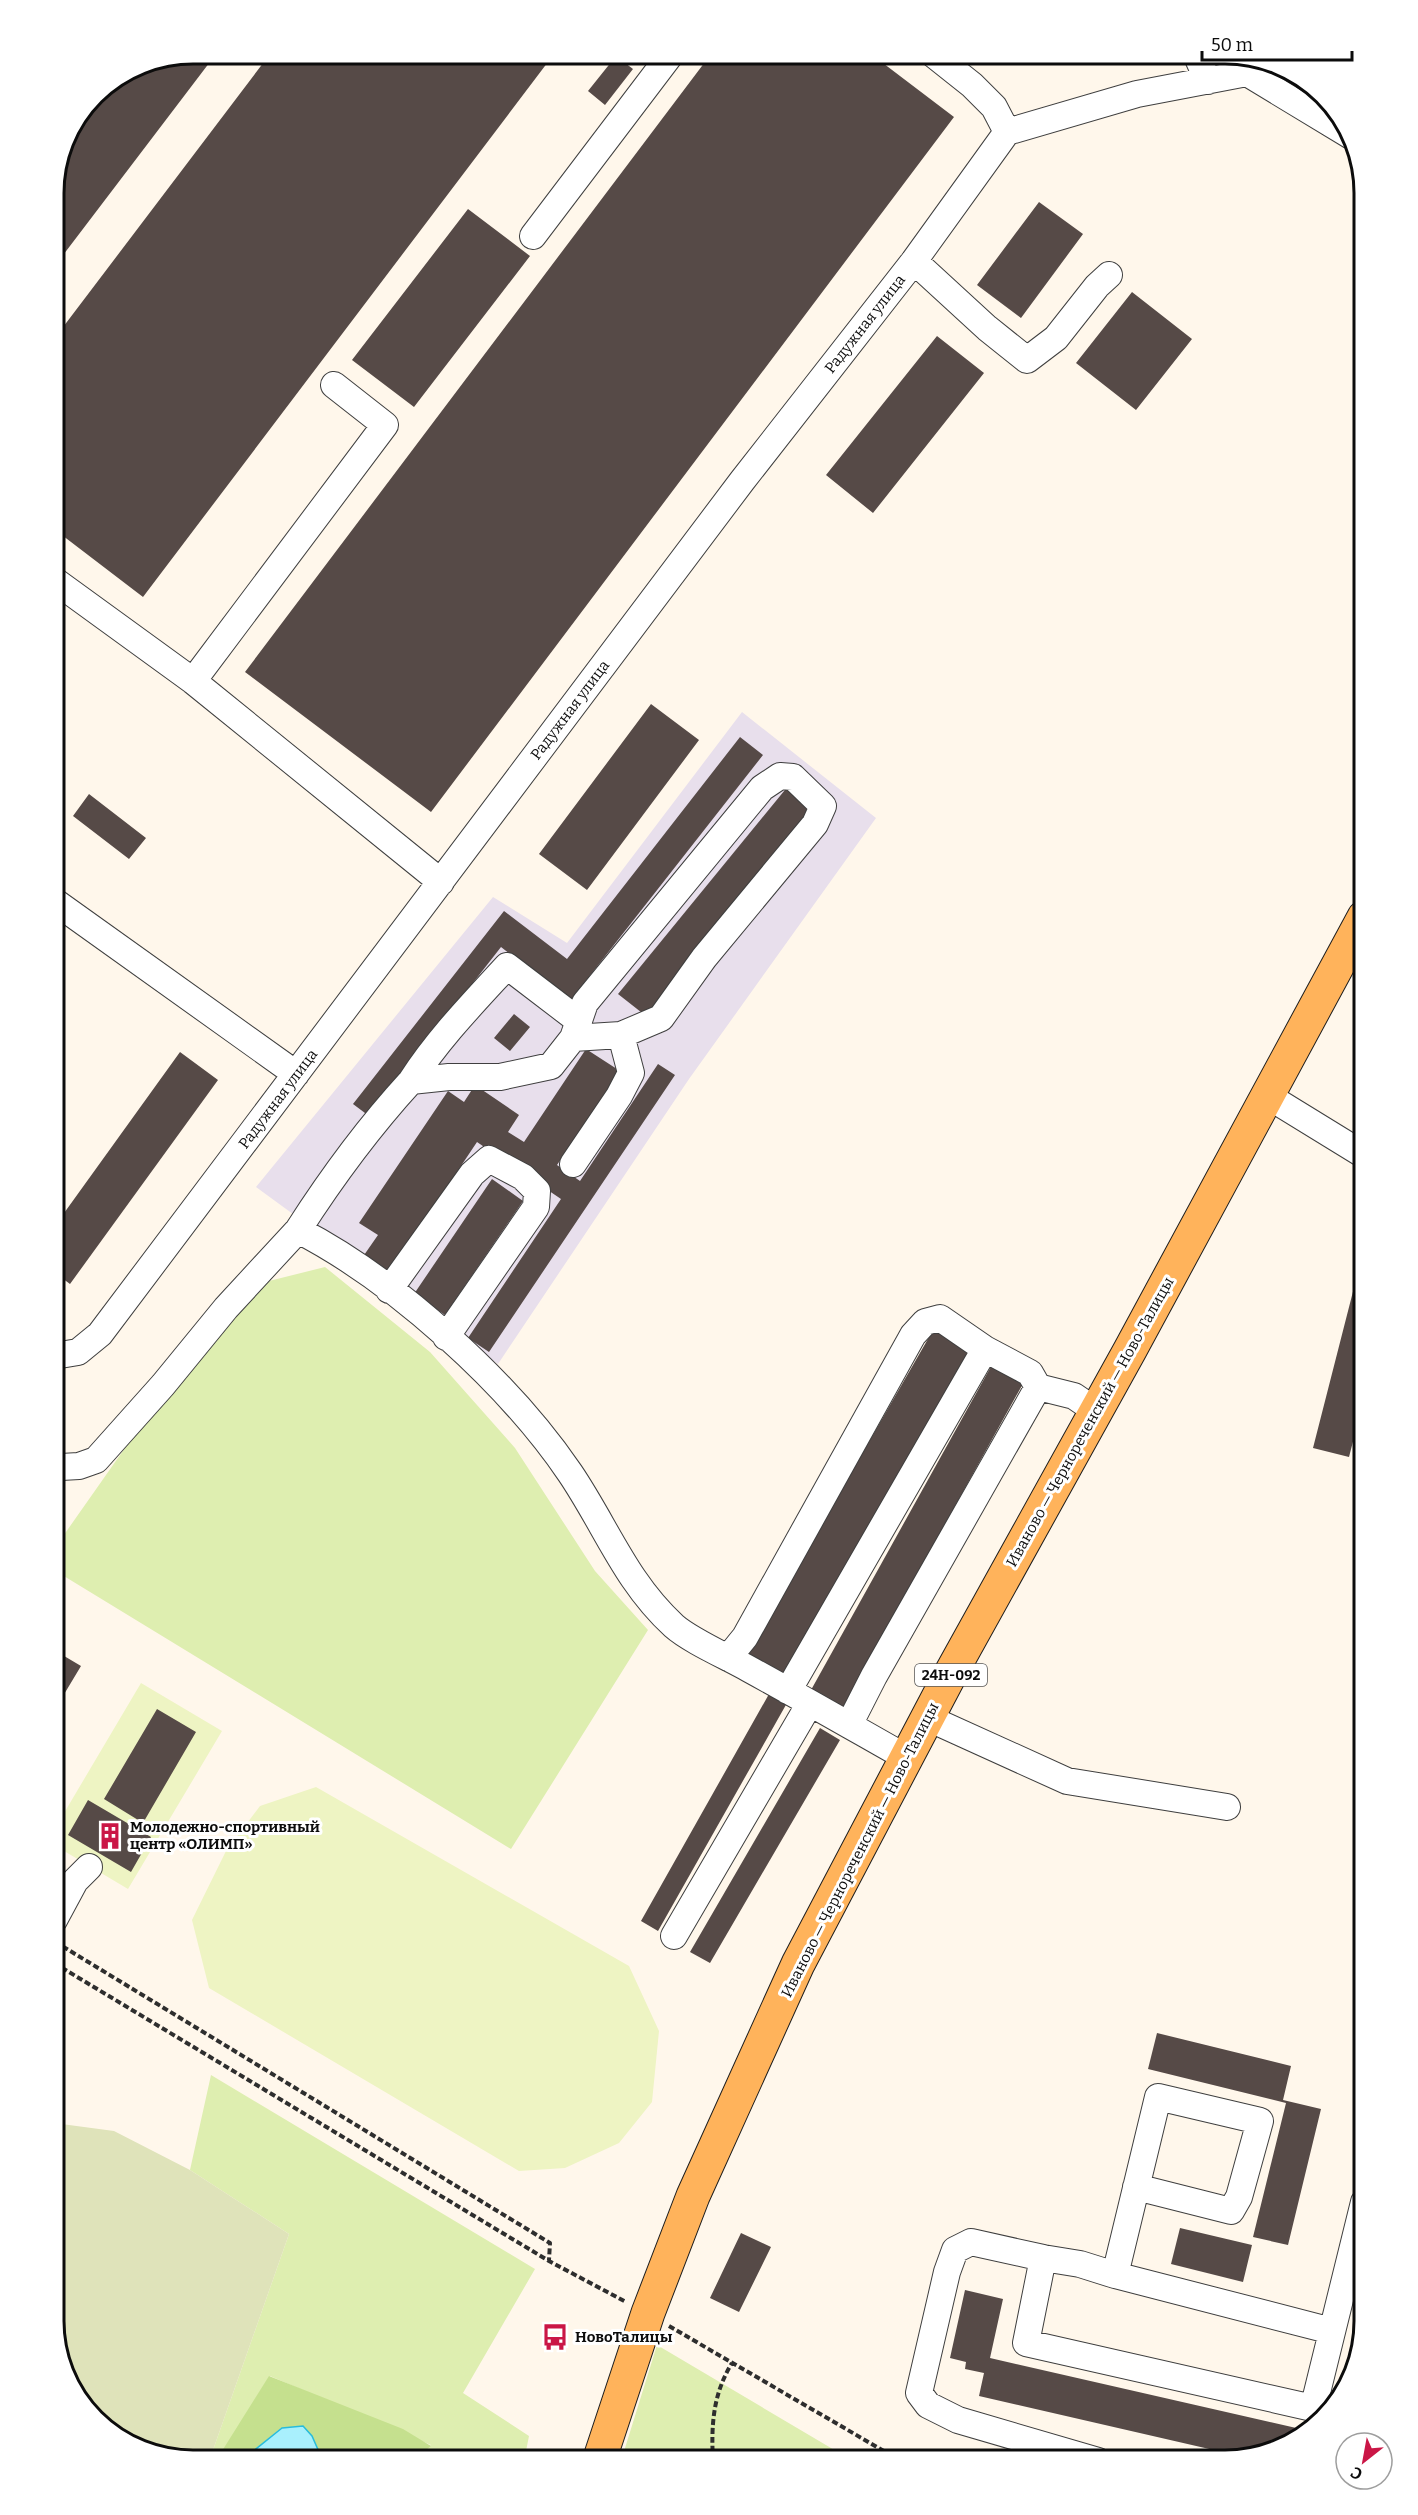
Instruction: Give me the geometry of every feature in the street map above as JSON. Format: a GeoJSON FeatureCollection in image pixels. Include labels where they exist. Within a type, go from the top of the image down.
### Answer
{"type":"FeatureCollection","features":[{"type":"Feature","properties":{"kind":"main road","name":"Иваново — Чернореченский — Ново-Талицы"},"geometry":{"type":"LineString","coordinates":[[603,2450],[648,2313],[693,2196],[798,1964],[928,1718],[1354,936]]}},
{"type":"Feature","properties":{"kind":"street"},"geometry":{"type":"LineString","coordinates":[[533,236],[663,64]]}},
{"type":"Feature","properties":{"kind":"street"},"geometry":{"type":"LineString","coordinates":[[946,65],[972,85],[994,107],[1007,132],[1137,94],[1208,81],[1252,68],[1333,124]]}},
{"type":"Feature","properties":{"kind":"street"},"geometry":{"type":"LineString","coordinates":[[1201,65],[1208,81]]}},
{"type":"Feature","properties":{"kind":"street","name":"Радужная улица"},"geometry":{"type":"LineString","coordinates":[[64,1354],[78,1352],[100,1334],[741,481],[914,261],[1007,132]]}},
{"type":"Feature","properties":{"kind":"street"},"geometry":{"type":"LineString","coordinates":[[914,261],[987,328],[1027,360],[1056,338],[1097,286],[1109,275]]}},
{"type":"Feature","properties":{"kind":"street"},"geometry":{"type":"LineString","coordinates":[[193,681],[385,425],[334,385]]}},
{"type":"Feature","properties":{"kind":"street"},"geometry":{"type":"LineString","coordinates":[[65,588],[193,681],[441,882]]}},
{"type":"Feature","properties":{"kind":"street"},"geometry":{"type":"LineString","coordinates":[[64,1467],[79,1466],[96,1460],[163,1385],[226,1308],[298,1230],[343,1161],[411,1082],[446,1032],[507,966],[576,1030],[621,1035],[662,1018],[705,958],[815,824],[823,806],[793,777],[780,776],[762,788],[585,1003],[576,1030],[551,1066],[500,1077],[449,1077],[411,1082]]}},
{"type":"Feature","properties":{"kind":"street"},"geometry":{"type":"LineString","coordinates":[[65,909],[296,1074]]}},
{"type":"Feature","properties":{"kind":"street"},"geometry":{"type":"LineString","coordinates":[[573,1164],[619,1096],[631,1073],[621,1035]]}},
{"type":"Feature","properties":{"kind":"street"},"geometry":{"type":"LineString","coordinates":[[1268,1096],[1354,1149]]}},
{"type":"Feature","properties":{"kind":"street"},"geometry":{"type":"LineString","coordinates":[[390,1290],[472,1174],[489,1159],[523,1177],[537,1191],[536,1207],[446,1337]]}},
{"type":"Feature","properties":{"kind":"street"},"geometry":{"type":"LineString","coordinates":[[298,1230],[335,1249],[390,1290],[446,1337],[496,1384],[531,1421],[570,1473],[621,1561],[644,1595],[676,1628],[907,1758]]}},
{"type":"Feature","properties":{"kind":"street"},"geometry":{"type":"LineString","coordinates":[[728,1658],[745,1637],[913,1335],[925,1322],[940,1318],[985,1349],[1030,1373],[1038,1387],[1074,1396],[1096,1411]]}},
{"type":"Feature","properties":{"kind":"street"},"geometry":{"type":"LineString","coordinates":[[674,1936],[985,1349]]}},
{"type":"Feature","properties":{"kind":"street"},"geometry":{"type":"LineString","coordinates":[[849,1725],[1038,1387]]}},
{"type":"Feature","properties":{"kind":"street"},"geometry":{"type":"LineString","coordinates":[[928,1718],[1067,1781],[1227,1807]]}},
{"type":"Feature","properties":{"kind":"street"},"geometry":{"type":"LineString","coordinates":[[64,1901],[75,1881],[89,1867]]}},
{"type":"Feature","properties":{"kind":"street"},"geometry":{"type":"LineString","coordinates":[[1115,2275],[1136,2187],[1158,2097],[1260,2121],[1239,2197],[1231,2211],[1136,2187]]}},
{"type":"Feature","properties":{"kind":"street"},"geometry":{"type":"LineString","coordinates":[[1060,2450],[958,2420],[928,2404],[919,2393],[947,2272],[955,2250],[971,2242],[1080,2264],[1332,2331]]}},
{"type":"Feature","properties":{"kind":"street"},"geometry":{"type":"LineString","coordinates":[[1320,2409],[1332,2331],[1354,2242]]}},
{"type":"Feature","properties":{"kind":"street"},"geometry":{"type":"LineString","coordinates":[[1043,2258],[1026,2343],[1319,2410]]}},
{"type":"Feature","properties":{"kind":"path"},"geometry":{"type":"LineString","coordinates":[[64,1947],[550,2243],[549,2261]]}},
{"type":"Feature","properties":{"kind":"path"},"geometry":{"type":"LineString","coordinates":[[64,1968],[549,2261],[648,2313],[882,2450]]}},
{"type":"Feature","properties":{"kind":"path"},"geometry":{"type":"LineString","coordinates":[[713,2450],[714,2409],[724,2376],[732,2363]]}},
{"type":"Feature","properties":{"kind":"shaded area"},"geometry":{"type":"Polygon","coordinates":[[[742,712],[876,818],[689,1079],[498,1364],[256,1187],[493,897],[567,943],[742,712]]]}},
{"type":"Feature","properties":{"kind":"green space"},"geometry":{"type":"Polygon","coordinates":[[[325,1267],[430,1352],[515,1448],[595,1571],[648,1630],[511,1849],[64,1576],[64,1534],[132,1438],[265,1282],[325,1267]]]}},
{"type":"Feature","properties":{"kind":"green space"},"geometry":{"type":"Polygon","coordinates":[[[141,1683],[222,1731],[128,1889],[64,1851],[64,1813],[141,1683]]]}},
{"type":"Feature","properties":{"kind":"green space"},"geometry":{"type":"Polygon","coordinates":[[[316,1787],[629,1966],[659,2031],[652,2102],[619,2143],[565,2168],[519,2171],[209,1988],[192,1920],[226,1851],[260,1806],[316,1787]]]}},
{"type":"Feature","properties":{"kind":"green space"},"geometry":{"type":"Polygon","coordinates":[[[211,2075],[535,2269],[463,2393],[529,2436],[526,2450],[425,2450],[431,2445],[270,2376],[224,2450],[213,2450],[289,2234],[190,2170],[211,2075]]]}},
{"type":"Feature","properties":{"kind":"green space"},"geometry":{"type":"Polygon","coordinates":[[[64,2124],[114,2131],[190,2170],[289,2234],[213,2450],[185,2450],[152,2444],[122,2429],[96,2407],[78,2379],[71,2363],[64,2322],[64,2124]]]}},
{"type":"Feature","properties":{"kind":"green space"},"geometry":{"type":"Polygon","coordinates":[[[657,2345],[834,2450],[624,2450],[657,2345]]]}},
{"type":"Feature","properties":{"kind":"green space"},"geometry":{"type":"Polygon","coordinates":[[[269,2376],[403,2429],[431,2446],[426,2450],[319,2450],[312,2436],[302,2426],[281,2428],[255,2450],[223,2450],[269,2376]]]}},
{"type":"Feature","properties":{"kind":"water"},"geometry":{"type":"Polygon","coordinates":[[[303,2426],[312,2436],[318,2450],[255,2450],[282,2428],[303,2426]]]}},
{"type":"Feature","properties":{"kind":"building"},"geometry":{"type":"Polygon","coordinates":[[[208,64],[65,253],[65,185],[69,160],[78,136],[96,108],[122,86],[144,74],[168,67],[208,64]]]}},
{"type":"Feature","properties":{"kind":"building"},"geometry":{"type":"Polygon","coordinates":[[[262,64],[546,64],[143,597],[65,537],[65,325],[262,64]]]}},
{"type":"Feature","properties":{"kind":"building"},"geometry":{"type":"Polygon","coordinates":[[[609,64],[627,64],[633,69],[605,105],[588,91],[609,64]]]}},
{"type":"Feature","properties":{"kind":"building"},"geometry":{"type":"Polygon","coordinates":[[[703,64],[885,65],[954,117],[431,812],[245,672],[703,64]]]}},
{"type":"Feature","properties":{"kind":"building"},"geometry":{"type":"Polygon","coordinates":[[[1039,202],[1083,234],[1021,318],[977,285],[1039,202]]]}},
{"type":"Feature","properties":{"kind":"building"},"geometry":{"type":"Polygon","coordinates":[[[468,209],[530,256],[414,407],[352,360],[468,209]]]}},
{"type":"Feature","properties":{"kind":"building"},"geometry":{"type":"Polygon","coordinates":[[[1132,292],[1192,339],[1136,410],[1076,363],[1132,292]]]}},
{"type":"Feature","properties":{"kind":"building"},"geometry":{"type":"Polygon","coordinates":[[[937,336],[984,373],[873,513],[826,475],[937,336]]]}},
{"type":"Feature","properties":{"kind":"building"},"geometry":{"type":"Polygon","coordinates":[[[651,704],[699,740],[587,890],[539,854],[651,704]]]}},
{"type":"Feature","properties":{"kind":"building"},"geometry":{"type":"Polygon","coordinates":[[[740,737],[763,755],[570,1001],[501,947],[369,1116],[353,1104],[504,911],[567,959],[740,737]]]}},
{"type":"Feature","properties":{"kind":"building"},"geometry":{"type":"Polygon","coordinates":[[[789,785],[816,807],[646,1016],[618,994],[789,785]]]}},
{"type":"Feature","properties":{"kind":"building"},"geometry":{"type":"Polygon","coordinates":[[[89,794],[146,838],[129,859],[73,816],[89,794]]]}},
{"type":"Feature","properties":{"kind":"building"},"geometry":{"type":"Polygon","coordinates":[[[514,1014],[530,1027],[510,1051],[494,1038],[514,1014]]]}},
{"type":"Feature","properties":{"kind":"building"},"geometry":{"type":"Polygon","coordinates":[[[586,1049],[620,1071],[557,1165],[580,1181],[658,1064],[675,1075],[489,1352],[468,1338],[561,1199],[477,1142],[388,1275],[362,1258],[378,1235],[359,1223],[448,1091],[464,1102],[475,1085],[519,1115],[508,1132],[524,1142],[586,1049]]]}},
{"type":"Feature","properties":{"kind":"building"},"geometry":{"type":"Polygon","coordinates":[[[180,1052],[218,1080],[70,1284],[64,1280],[65,1212],[180,1052]]]}},
{"type":"Feature","properties":{"kind":"building"},"geometry":{"type":"Polygon","coordinates":[[[492,1179],[523,1201],[445,1315],[414,1294],[492,1179]]]}},
{"type":"Feature","properties":{"kind":"building"},"geometry":{"type":"Polygon","coordinates":[[[1354,1288],[1354,1438],[1349,1457],[1313,1448],[1354,1288]]]}},
{"type":"Feature","properties":{"kind":"building"},"geometry":{"type":"Polygon","coordinates":[[[936,1325],[973,1346],[784,1675],[747,1654],[936,1325]]]}},
{"type":"Feature","properties":{"kind":"building"},"geometry":{"type":"Polygon","coordinates":[[[993,1363],[1025,1380],[843,1708],[811,1690],[993,1363]]]}},
{"type":"Feature","properties":{"kind":"building"},"geometry":{"type":"Polygon","coordinates":[[[64,1656],[81,1666],[64,1694],[64,1656]]]}},
{"type":"Feature","properties":{"kind":"building"},"geometry":{"type":"Polygon","coordinates":[[[769,1694],[787,1703],[658,1931],[641,1921],[769,1694]]]}},
{"type":"Feature","properties":{"kind":"building"},"geometry":{"type":"Polygon","coordinates":[[[157,1709],[196,1732],[143,1823],[104,1799],[157,1709]]]}},
{"type":"Feature","properties":{"kind":"building"},"geometry":{"type":"Polygon","coordinates":[[[820,1728],[840,1740],[710,1963],[690,1952],[820,1728]]]}},
{"type":"Feature","properties":{"kind":"building","name":"Молодежно-спортивный центр «ОЛИМП»"},"geometry":{"type":"Polygon","coordinates":[[[88,1800],[151,1837],[131,1872],[68,1835],[88,1800]]]}},
{"type":"Feature","properties":{"kind":"building"},"geometry":{"type":"Polygon","coordinates":[[[1157,2033],[1291,2066],[1283,2100],[1321,2109],[1288,2245],[1253,2237],[1286,2103],[1148,2069],[1157,2033]]]}},
{"type":"Feature","properties":{"kind":"building"},"geometry":{"type":"Polygon","coordinates":[[[1180,2228],[1252,2245],[1243,2282],[1171,2264],[1180,2228]]]}},
{"type":"Feature","properties":{"kind":"building"},"geometry":{"type":"Polygon","coordinates":[[[741,2233],[771,2247],[739,2312],[710,2298],[741,2233]]]}},
{"type":"Feature","properties":{"kind":"building"},"geometry":{"type":"Polygon","coordinates":[[[965,2290],[1003,2299],[990,2358],[1297,2428],[1266,2444],[1250,2448],[1214,2450],[979,2396],[984,2373],[965,2369],[966,2362],[950,2358],[965,2290]]]}},
{"type":"Feature","properties":{"kind":"place","name":"Молодежно-спортивный центр «ОЛИМП»"},"geometry":{"type":"Point","coordinates":[110,1836]}},
{"type":"Feature","properties":{"kind":"place","name":"НовоТалицы"},"geometry":{"type":"Point","coordinates":[555,2337]}}]}
